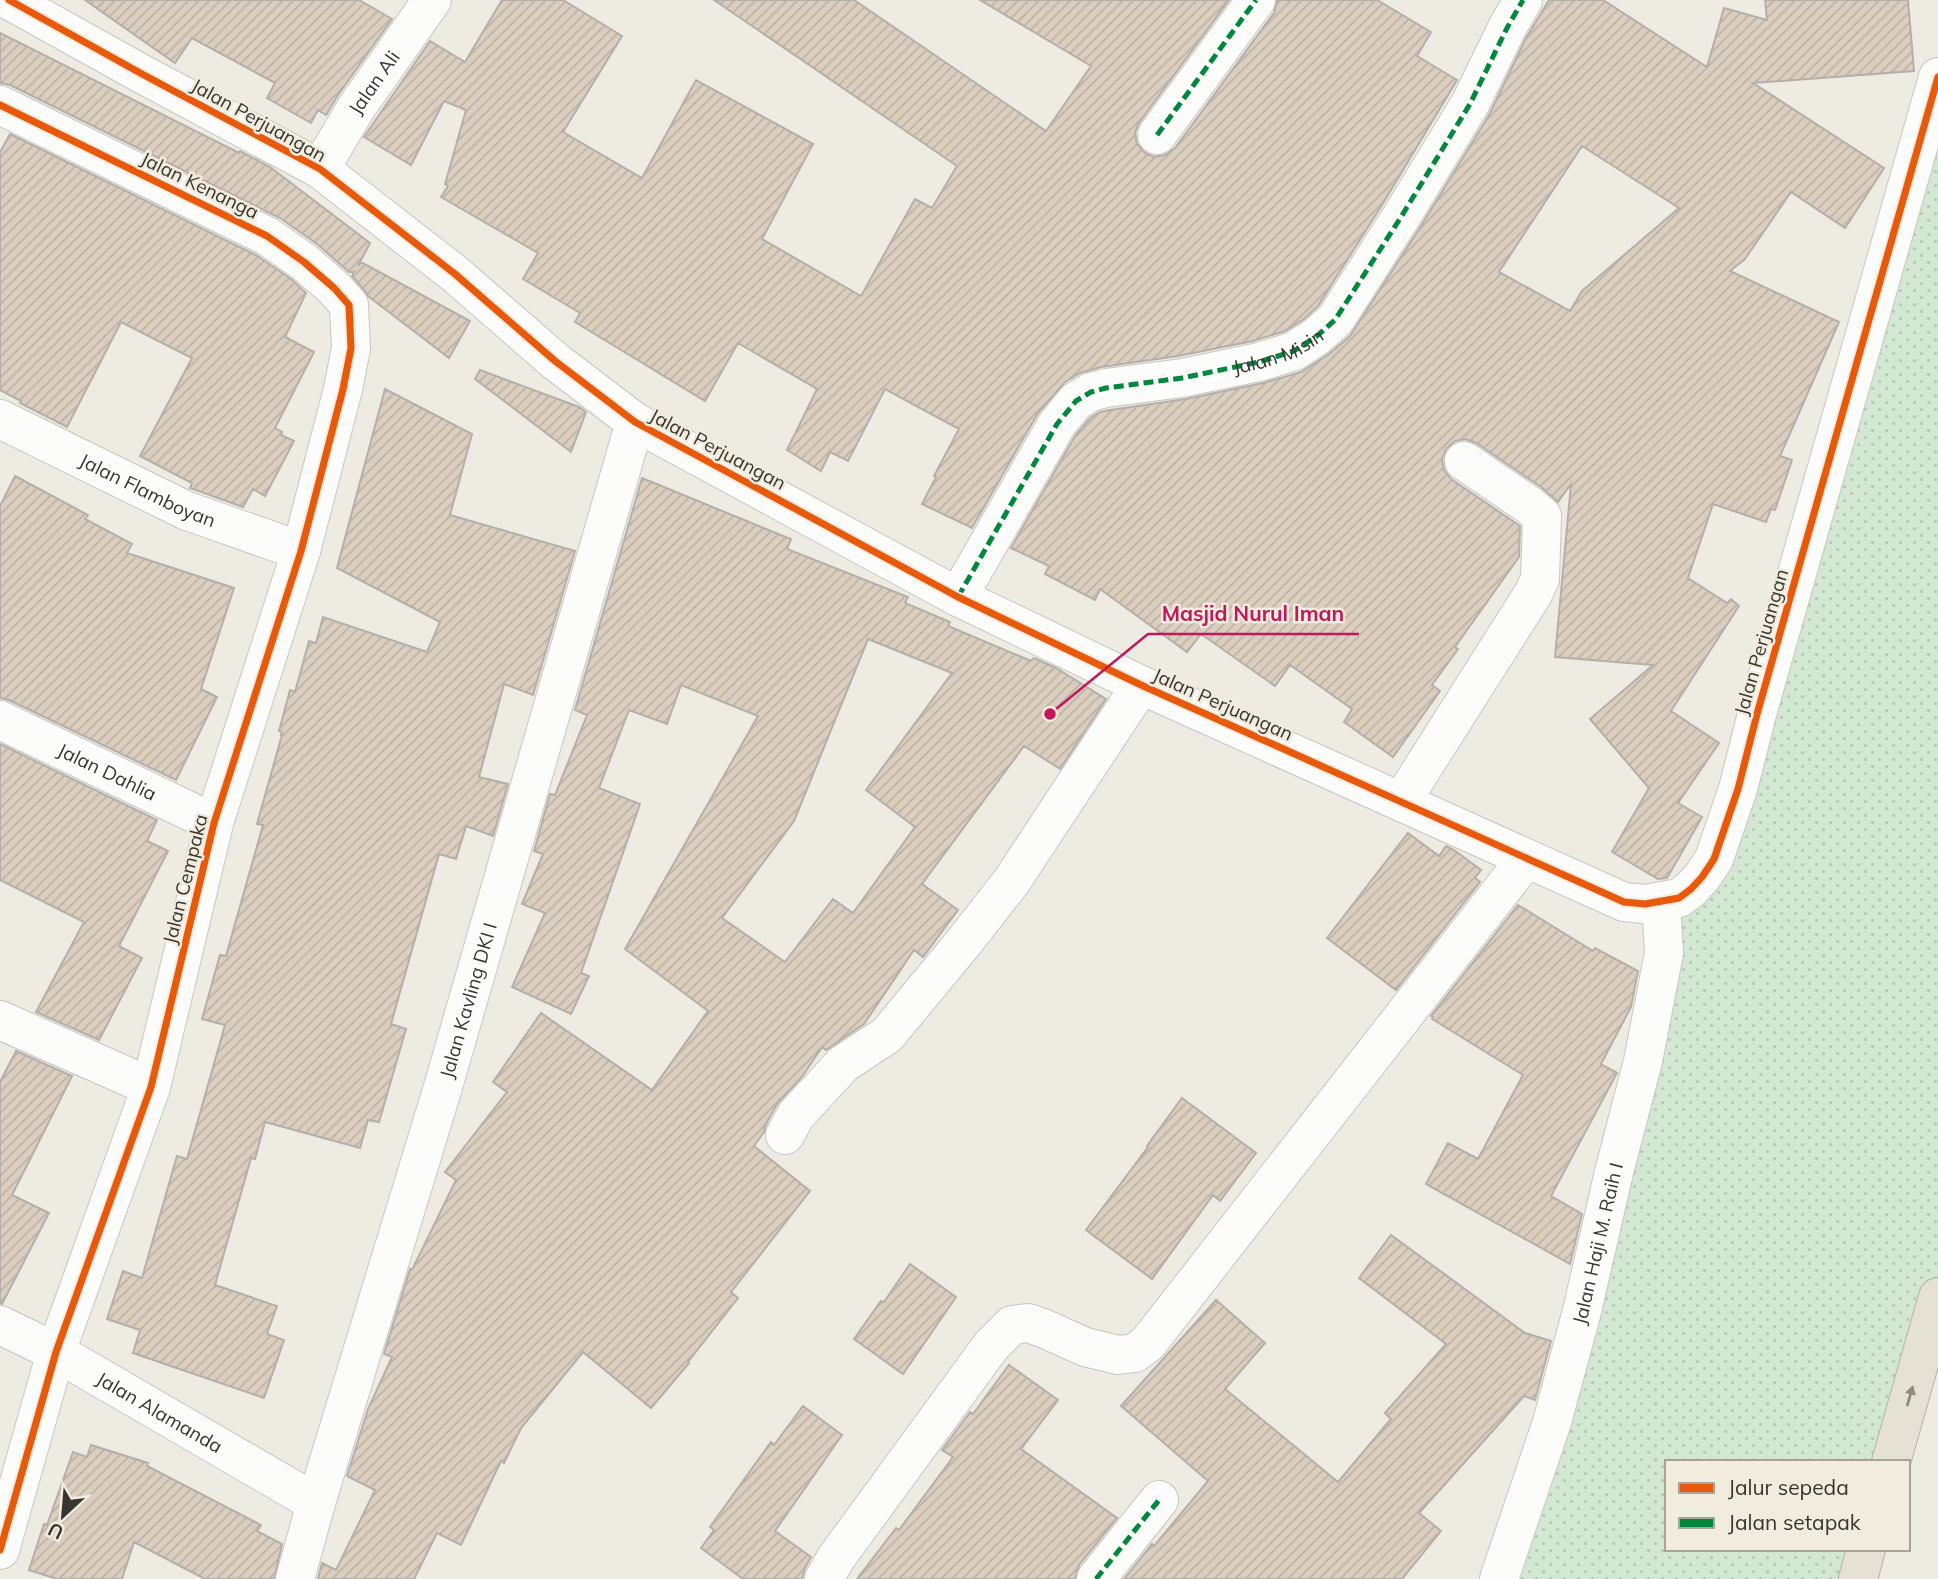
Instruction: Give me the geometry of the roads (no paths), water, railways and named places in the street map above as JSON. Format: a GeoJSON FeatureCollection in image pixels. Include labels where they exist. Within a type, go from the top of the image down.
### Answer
{"type":"FeatureCollection","features":[{"type":"Feature","properties":{"kind":"highway"},"geometry":{"type":"LineString","coordinates":[[1892,1460],[1938,1297]]}},
{"type":"Feature","properties":{"kind":"highway"},"geometry":{"type":"LineString","coordinates":[[1858,1579],[1865,1551]]}},
{"type":"Feature","properties":{"kind":"street","name":"Jalan Perjuangan"},"geometry":{"type":"LineString","coordinates":[[9,0],[320,169],[455,274],[555,361],[635,422],[958,597],[1141,685],[1624,902],[1645,904],[1679,898],[1702,877],[1714,859],[1730,813],[1938,77]]}},
{"type":"Feature","properties":{"kind":"street","name":"Jalan Ali"},"geometry":{"type":"LineString","coordinates":[[320,169],[356,108],[432,0]]}},
{"type":"Feature","properties":{"kind":"street"},"geometry":{"type":"LineString","coordinates":[[1157,135],[1256,0]]}},
{"type":"Feature","properties":{"kind":"street","name":"Jalan Misin"},"geometry":{"type":"LineString","coordinates":[[958,597],[1057,424],[1076,401],[1091,392],[1106,388],[1182,378],[1259,362],[1294,351],[1335,320],[1470,104],[1523,0]]}},
{"type":"Feature","properties":{"kind":"street","name":"Jalan Kenanga"},"geometry":{"type":"LineString","coordinates":[[0,105],[267,236],[304,262],[349,305],[350,329]]}},
{"type":"Feature","properties":{"kind":"street","name":"Jalan Cempaka"},"geometry":{"type":"LineString","coordinates":[[0,1550],[56,1352],[151,1087],[214,823],[301,551],[343,389],[351,348],[350,329]]}},
{"type":"Feature","properties":{"kind":"street","name":"Jalan Flamboyan"},"geometry":{"type":"LineString","coordinates":[[0,419],[187,511],[301,551]]}},
{"type":"Feature","properties":{"kind":"street","name":"Jalan Kavling DKI I"},"geometry":{"type":"LineString","coordinates":[[295,1579],[443,1087],[635,422]]}},
{"type":"Feature","properties":{"kind":"street"},"geometry":{"type":"LineString","coordinates":[[1401,802],[1540,579],[1542,516],[1464,461]]}},
{"type":"Feature","properties":{"kind":"street"},"geometry":{"type":"LineString","coordinates":[[785,1135],[796,1115],[824,1084],[843,1064],[887,1035],[957,952],[1010,882],[1141,685]]}},
{"type":"Feature","properties":{"kind":"street","name":"Jalan Dahlia"},"geometry":{"type":"LineString","coordinates":[[0,720],[214,823]]}},
{"type":"Feature","properties":{"kind":"street"},"geometry":{"type":"LineString","coordinates":[[824,1579],[835,1558],[991,1346],[1012,1325],[1028,1323],[1085,1348],[1118,1355],[1135,1353],[1148,1343],[1526,859]]}},
{"type":"Feature","properties":{"kind":"street","name":"Jalan Haji M. Raih I"},"geometry":{"type":"LineString","coordinates":[[1499,1579],[1552,1422],[1643,1061],[1664,953],[1661,902]]}},
{"type":"Feature","properties":{"kind":"street"},"geometry":{"type":"LineString","coordinates":[[0,1020],[151,1087]]}},
{"type":"Feature","properties":{"kind":"street","name":"Jalan Alamanda"},"geometry":{"type":"LineString","coordinates":[[0,1325],[56,1352],[316,1503]]}},
{"type":"Feature","properties":{"kind":"street"},"geometry":{"type":"LineString","coordinates":[[1096,1579],[1159,1500]]}},
{"type":"Feature","properties":{"kind":"place","name":"Masjid Nurul Iman"},"geometry":{"type":"Point","coordinates":[1050,714]}}]}
